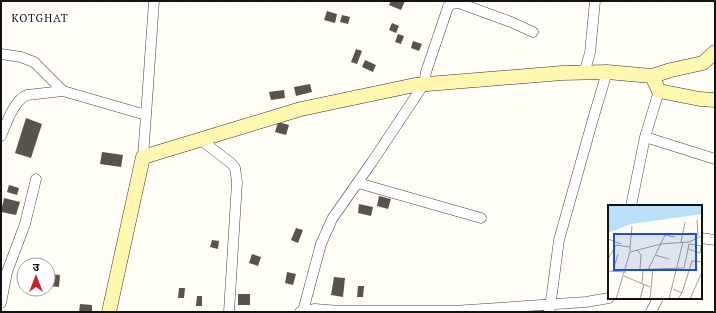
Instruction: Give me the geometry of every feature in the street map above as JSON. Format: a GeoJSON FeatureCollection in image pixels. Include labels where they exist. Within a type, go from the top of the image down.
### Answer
{"type":"FeatureCollection","features":[{"type":"Feature","properties":{"kind":"street"},"geometry":{"type":"LineString","coordinates":[[109,312],[143,157],[154,1]]}},
{"type":"Feature","properties":{"kind":"street"},"geometry":{"type":"LineString","coordinates":[[584,73],[590,54],[595,1]]}},
{"type":"Feature","properties":{"kind":"street"},"geometry":{"type":"LineString","coordinates":[[533,32],[511,22],[459,3],[453,3],[448,7],[426,72],[424,84],[358,183],[332,219],[321,244],[301,312],[315,309],[340,311],[453,311],[550,308],[608,298]]}},
{"type":"Feature","properties":{"kind":"street"},"geometry":{"type":"LineString","coordinates":[[143,157],[301,110],[414,85],[562,73],[607,72],[652,76],[703,63],[715,52]]}},
{"type":"Feature","properties":{"kind":"street"},"geometry":{"type":"LineString","coordinates":[[1,54],[21,57],[34,62],[63,91]]}},
{"type":"Feature","properties":{"kind":"street"},"geometry":{"type":"LineString","coordinates":[[550,308],[559,240],[607,72]]}},
{"type":"Feature","properties":{"kind":"street"},"geometry":{"type":"LineString","coordinates":[[631,205],[644,137],[659,91],[652,76]]}},
{"type":"Feature","properties":{"kind":"street"},"geometry":{"type":"LineString","coordinates":[[1,134],[12,111],[23,97],[63,91],[146,115]]}},
{"type":"Feature","properties":{"kind":"street"},"geometry":{"type":"LineString","coordinates":[[659,91],[700,99],[715,100]]}},
{"type":"Feature","properties":{"kind":"street"},"geometry":{"type":"LineString","coordinates":[[644,137],[715,159]]}},
{"type":"Feature","properties":{"kind":"street"},"geometry":{"type":"LineString","coordinates":[[201,140],[235,168],[237,182],[229,312]]}},
{"type":"Feature","properties":{"kind":"street"},"geometry":{"type":"LineString","coordinates":[[1,303],[7,272],[25,224],[36,180]]}},
{"type":"Feature","properties":{"kind":"street"},"geometry":{"type":"LineString","coordinates":[[358,183],[480,218]]}},
{"type":"Feature","properties":{"kind":"street"},"geometry":{"type":"LineString","coordinates":[[702,238],[715,240]]}},
{"type":"Feature","properties":{"kind":"street"},"geometry":{"type":"LineString","coordinates":[[651,312],[658,299]]}},
{"type":"Feature","properties":{"kind":"building"},"geometry":{"type":"Polygon","coordinates":[[[391,1],[405,1],[401,10],[389,5],[391,1]]]}},
{"type":"Feature","properties":{"kind":"building"},"geometry":{"type":"Polygon","coordinates":[[[327,11],[337,14],[335,23],[324,20],[327,11]]]}},
{"type":"Feature","properties":{"kind":"building"},"geometry":{"type":"Polygon","coordinates":[[[342,15],[350,17],[348,24],[340,22],[342,15]]]}},
{"type":"Feature","properties":{"kind":"building"},"geometry":{"type":"Polygon","coordinates":[[[392,23],[399,26],[396,33],[389,30],[392,23]]]}},
{"type":"Feature","properties":{"kind":"building"},"geometry":{"type":"Polygon","coordinates":[[[398,34],[404,36],[401,44],[395,42],[398,34]]]}},
{"type":"Feature","properties":{"kind":"building"},"geometry":{"type":"Polygon","coordinates":[[[413,41],[422,44],[419,51],[411,48],[413,41]]]}},
{"type":"Feature","properties":{"kind":"building"},"geometry":{"type":"Polygon","coordinates":[[[356,49],[362,51],[357,64],[351,62],[356,49]]]}},
{"type":"Feature","properties":{"kind":"building"},"geometry":{"type":"Polygon","coordinates":[[[365,60],[376,65],[373,72],[362,67],[365,60]]]}},
{"type":"Feature","properties":{"kind":"building"},"geometry":{"type":"Polygon","coordinates":[[[310,84],[312,92],[296,96],[294,87],[310,84]]]}},
{"type":"Feature","properties":{"kind":"building"},"geometry":{"type":"Polygon","coordinates":[[[284,90],[285,98],[271,100],[269,92],[284,90]]]}},
{"type":"Feature","properties":{"kind":"building"},"geometry":{"type":"Polygon","coordinates":[[[26,118],[42,124],[31,158],[15,153],[26,118]]]}},
{"type":"Feature","properties":{"kind":"building"},"geometry":{"type":"Polygon","coordinates":[[[278,122],[289,125],[286,135],[275,132],[278,122]]]}},
{"type":"Feature","properties":{"kind":"building"},"geometry":{"type":"Polygon","coordinates":[[[102,152],[123,155],[121,167],[100,164],[102,152]]]}},
{"type":"Feature","properties":{"kind":"building"},"geometry":{"type":"Polygon","coordinates":[[[9,185],[19,188],[17,195],[7,192],[9,185]]]}},
{"type":"Feature","properties":{"kind":"building"},"geometry":{"type":"Polygon","coordinates":[[[379,196],[391,199],[388,209],[377,206],[379,196]]]}},
{"type":"Feature","properties":{"kind":"building"},"geometry":{"type":"Polygon","coordinates":[[[4,198],[20,202],[16,215],[1,212],[4,198]]]}},
{"type":"Feature","properties":{"kind":"building"},"geometry":{"type":"Polygon","coordinates":[[[359,204],[373,207],[371,216],[358,213],[359,204]]]}},
{"type":"Feature","properties":{"kind":"building"},"geometry":{"type":"Polygon","coordinates":[[[296,228],[303,230],[298,243],[291,240],[296,228]]]}},
{"type":"Feature","properties":{"kind":"building"},"geometry":{"type":"Polygon","coordinates":[[[212,240],[219,241],[218,249],[210,247],[212,240]]]}},
{"type":"Feature","properties":{"kind":"building"},"geometry":{"type":"Polygon","coordinates":[[[252,254],[261,257],[258,266],[249,263],[252,254]]]}},
{"type":"Feature","properties":{"kind":"building"},"geometry":{"type":"Polygon","coordinates":[[[287,272],[296,274],[293,285],[285,283],[287,272]]]}},
{"type":"Feature","properties":{"kind":"building"},"geometry":{"type":"Polygon","coordinates":[[[56,275],[60,275],[59,287],[56,287],[56,275]]]}},
{"type":"Feature","properties":{"kind":"building"},"geometry":{"type":"Polygon","coordinates":[[[334,277],[345,278],[343,297],[331,295],[334,277]]]}},
{"type":"Feature","properties":{"kind":"building"},"geometry":{"type":"Polygon","coordinates":[[[358,286],[364,286],[363,297],[357,297],[358,286]]]}},
{"type":"Feature","properties":{"kind":"building"},"geometry":{"type":"Polygon","coordinates":[[[179,288],[185,288],[184,298],[178,298],[179,288]]]}},
{"type":"Feature","properties":{"kind":"building"},"geometry":{"type":"Polygon","coordinates":[[[238,294],[250,294],[250,305],[238,305],[238,294]]]}},
{"type":"Feature","properties":{"kind":"building"},"geometry":{"type":"Polygon","coordinates":[[[197,296],[202,296],[202,306],[196,306],[197,296]]]}},
{"type":"Feature","properties":{"kind":"building"},"geometry":{"type":"Polygon","coordinates":[[[80,304],[92,305],[92,312],[79,312],[80,304]]]}},
{"type":"Feature","properties":{"kind":"district","name":"KOTGHAT"},"geometry":{"type":"Point","coordinates":[40,18]}}]}
